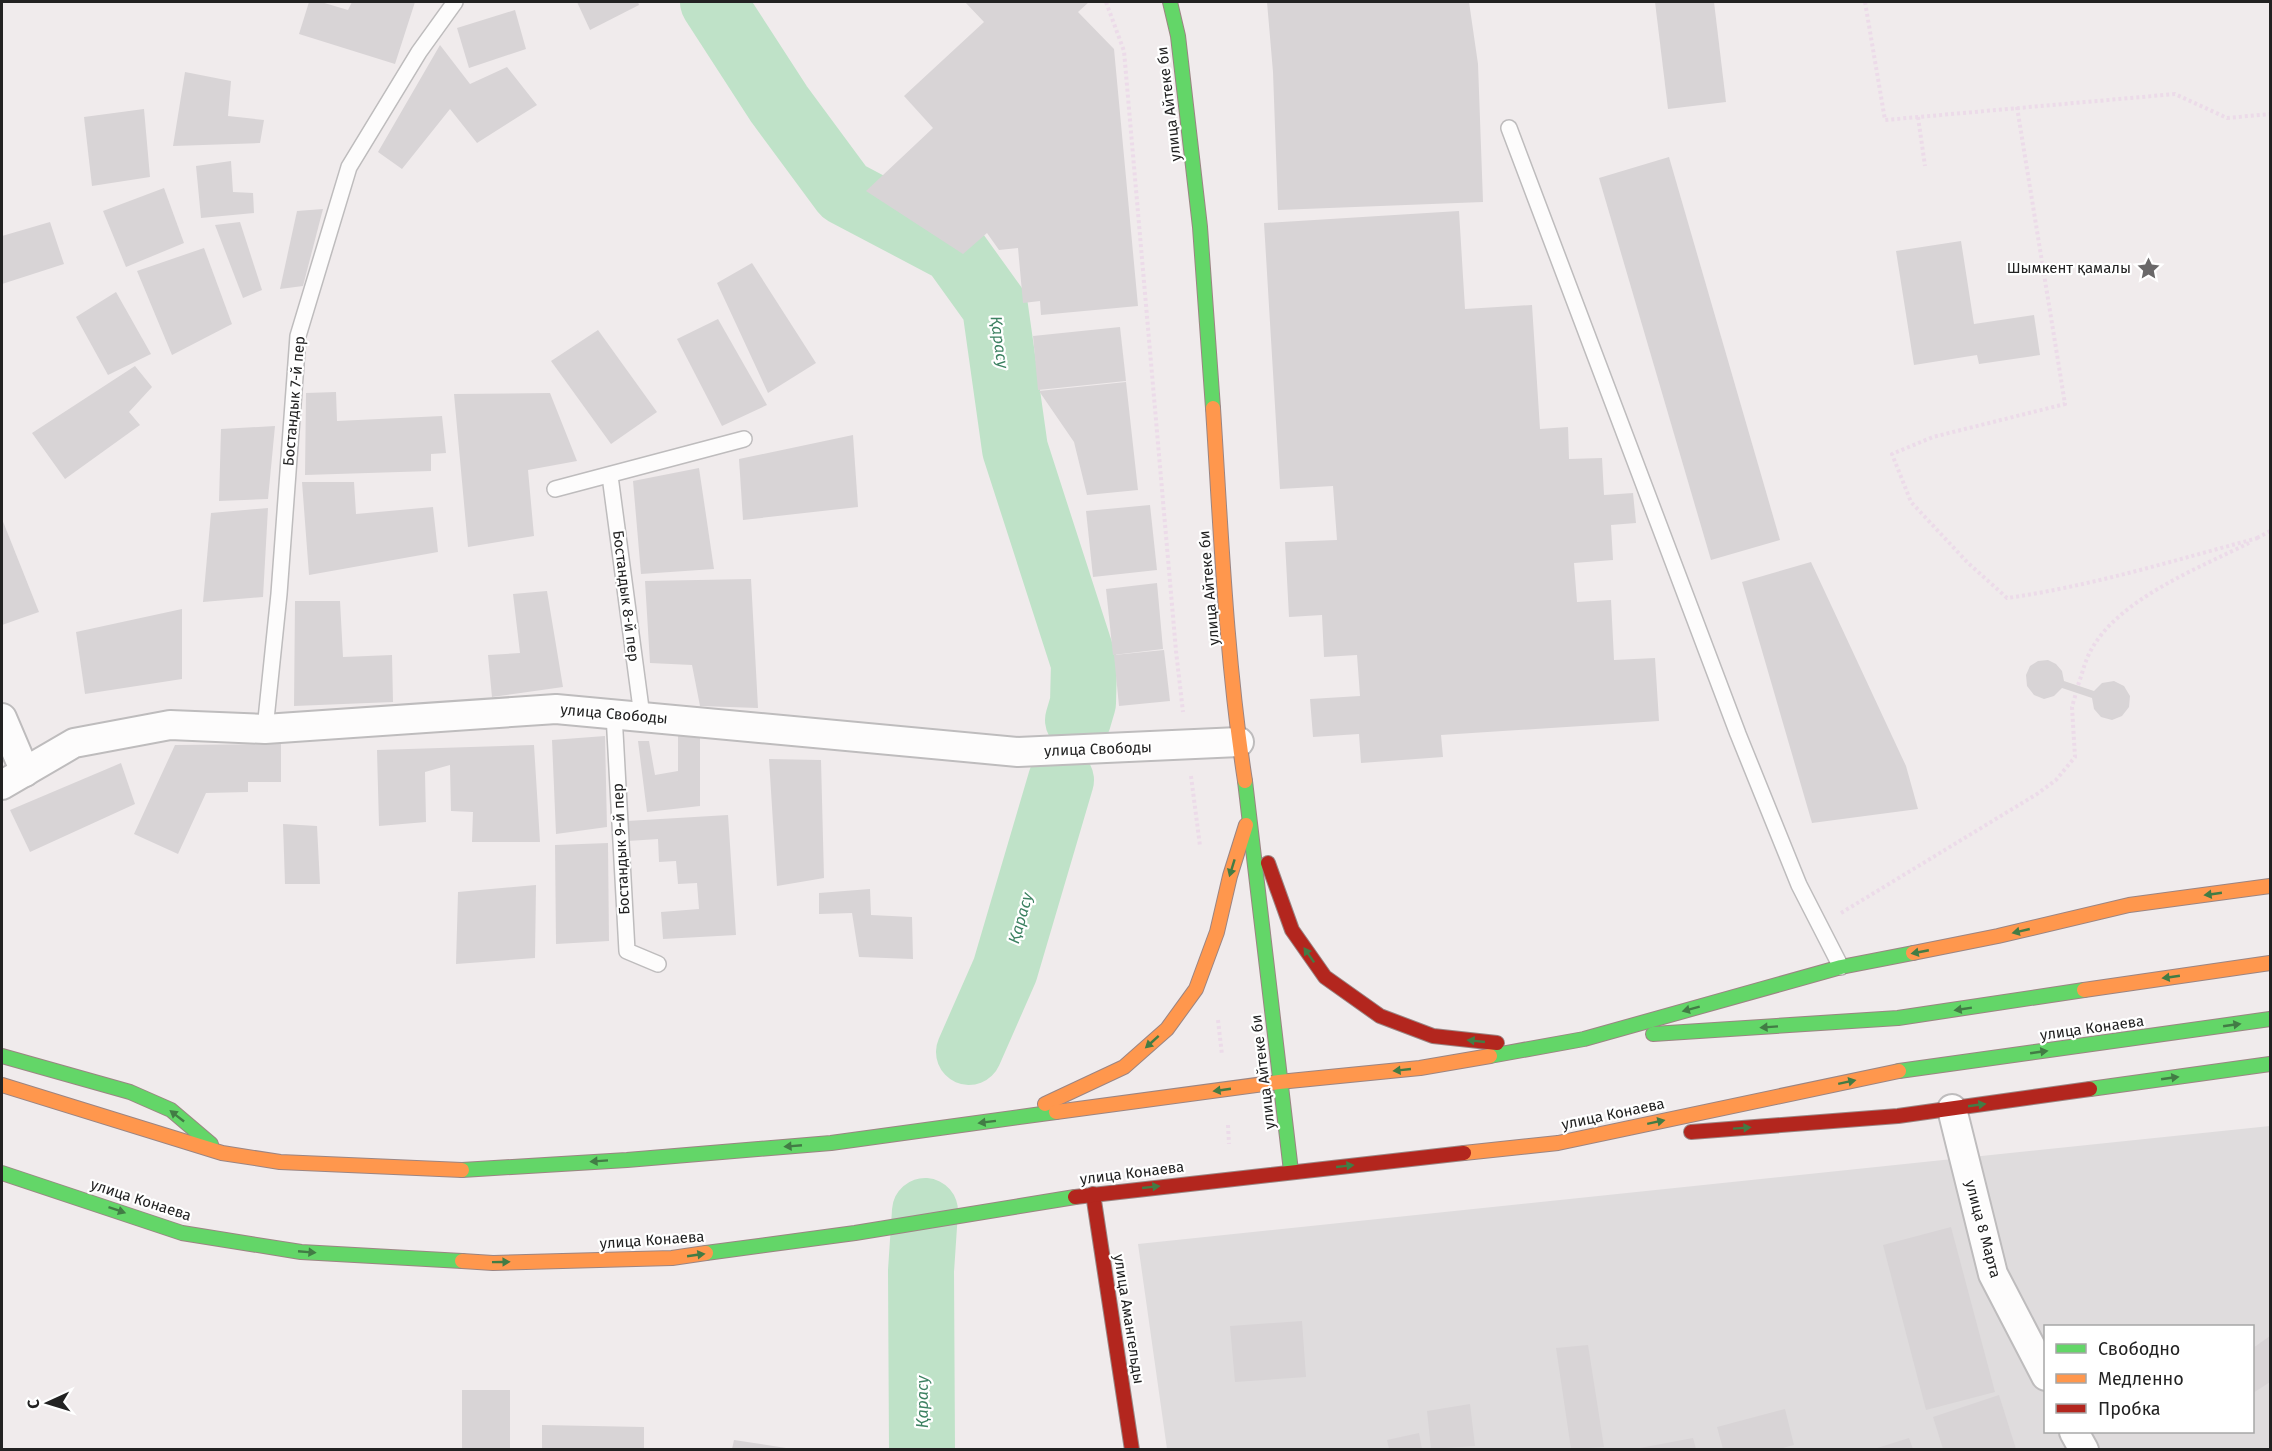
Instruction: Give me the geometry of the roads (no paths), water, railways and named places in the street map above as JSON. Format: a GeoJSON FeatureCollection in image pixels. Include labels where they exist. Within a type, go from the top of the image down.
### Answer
{"type":"FeatureCollection","features":[{"type":"Feature","properties":{"kind":"main road","name":"улица Айтеке би"},"geometry":{"type":"LineString","coordinates":[[1170,2],[1178,36],[1200,227],[1226,599],[1239,742],[1250,812],[1291,1171]]}},
{"type":"Feature","properties":{"kind":"main road"},"geometry":{"type":"LineString","coordinates":[[1250,812],[1292,930],[1325,977],[1380,1016],[1432,1036],[1534,1047]]}},
{"type":"Feature","properties":{"kind":"main road"},"geometry":{"type":"LineString","coordinates":[[1011,1119],[1124,1067],[1167,1029],[1196,989],[1217,932],[1230,876],[1250,812]]}},
{"type":"Feature","properties":{"kind":"main road"},"geometry":{"type":"LineString","coordinates":[[1584,1039],[1841,967],[1998,936],[2129,905],[2271,886]]}},
{"type":"Feature","properties":{"kind":"main road"},"geometry":{"type":"LineString","coordinates":[[2,1085],[222,1153],[245,1158],[280,1162],[465,1170],[831,1143],[1280,1082],[1420,1068],[1584,1039],[1898,1018],[2271,963]]}},
{"type":"Feature","properties":{"kind":"main road","name":"улица Конаева"},"geometry":{"type":"LineString","coordinates":[[2,1173],[83,1198],[182,1233],[289,1250],[493,1263],[672,1258],[855,1233],[1093,1194],[1558,1143],[1892,1072],[2271,1019]]}},
{"type":"Feature","properties":{"kind":"main road"},"geometry":{"type":"LineString","coordinates":[[2,1056],[130,1092],[171,1110],[222,1153]]}},
{"type":"Feature","properties":{"kind":"main road"},"geometry":{"type":"LineString","coordinates":[[1558,1143],[1898,1116],[2271,1064]]}},
{"type":"Feature","properties":{"kind":"main road","name":"улица Амангельды"},"geometry":{"type":"LineString","coordinates":[[1093,1194],[1132,1449]]}},
{"type":"Feature","properties":{"kind":"main road"},"geometry":{"type":"LineString","coordinates":[[37,1198],[83,1198]]}},
{"type":"Feature","properties":{"kind":"street","name":"улица Свободы"},"geometry":{"type":"LineString","coordinates":[[13,778],[74,743],[170,725],[265,729],[556,709],[1017,752],[1239,742]]}},
{"type":"Feature","properties":{"kind":"street"},"geometry":{"type":"LineString","coordinates":[[2,718],[13,778]]}},
{"type":"Feature","properties":{"kind":"street","name":"улица 8 Марта"},"geometry":{"type":"LineString","coordinates":[[1952,1109],[1993,1274],[2044,1372]]}},
{"type":"Feature","properties":{"kind":"street"},"geometry":{"type":"LineString","coordinates":[[2075,1433],[2084,1449]]}},
{"type":"Feature","properties":{"kind":"lane","name":"Бостандык 7-й пер"},"geometry":{"type":"LineString","coordinates":[[265,729],[279,594],[298,336],[349,167],[419,52],[455,2]]}},
{"type":"Feature","properties":{"kind":"lane"},"geometry":{"type":"LineString","coordinates":[[1509,128],[1738,734],[1799,885],[1841,967]]}},
{"type":"Feature","properties":{"kind":"lane"},"geometry":{"type":"LineString","coordinates":[[555,489],[744,439]]}},
{"type":"Feature","properties":{"kind":"lane","name":"Бостандык 8-й пер"},"geometry":{"type":"LineString","coordinates":[[610,476],[642,716]]}},
{"type":"Feature","properties":{"kind":"lane","name":"Бостандык 9-й пер"},"geometry":{"type":"LineString","coordinates":[[614,714],[627,951],[658,964]]}},
{"type":"Feature","properties":{"kind":"waterway","name":"Қарасу"},"geometry":{"type":"LineString","coordinates":[[713,2],[779,104],[844,192],[954,250],[995,307],[1015,449],[1084,663],[1083,703],[1078,720]]}},
{"type":"Feature","properties":{"kind":"waterway","name":"Қарасу"},"geometry":{"type":"LineString","coordinates":[[969,1052],[1005,970],[1061,780]]}},
{"type":"Feature","properties":{"kind":"waterway","name":"Қарасу"},"geometry":{"type":"LineString","coordinates":[[922,1450],[921,1271],[925,1211]]}},
{"type":"Feature","properties":{"kind":"place","name":"Шымкент қамалы"},"geometry":{"type":"Point","coordinates":[2149,268]}}]}
